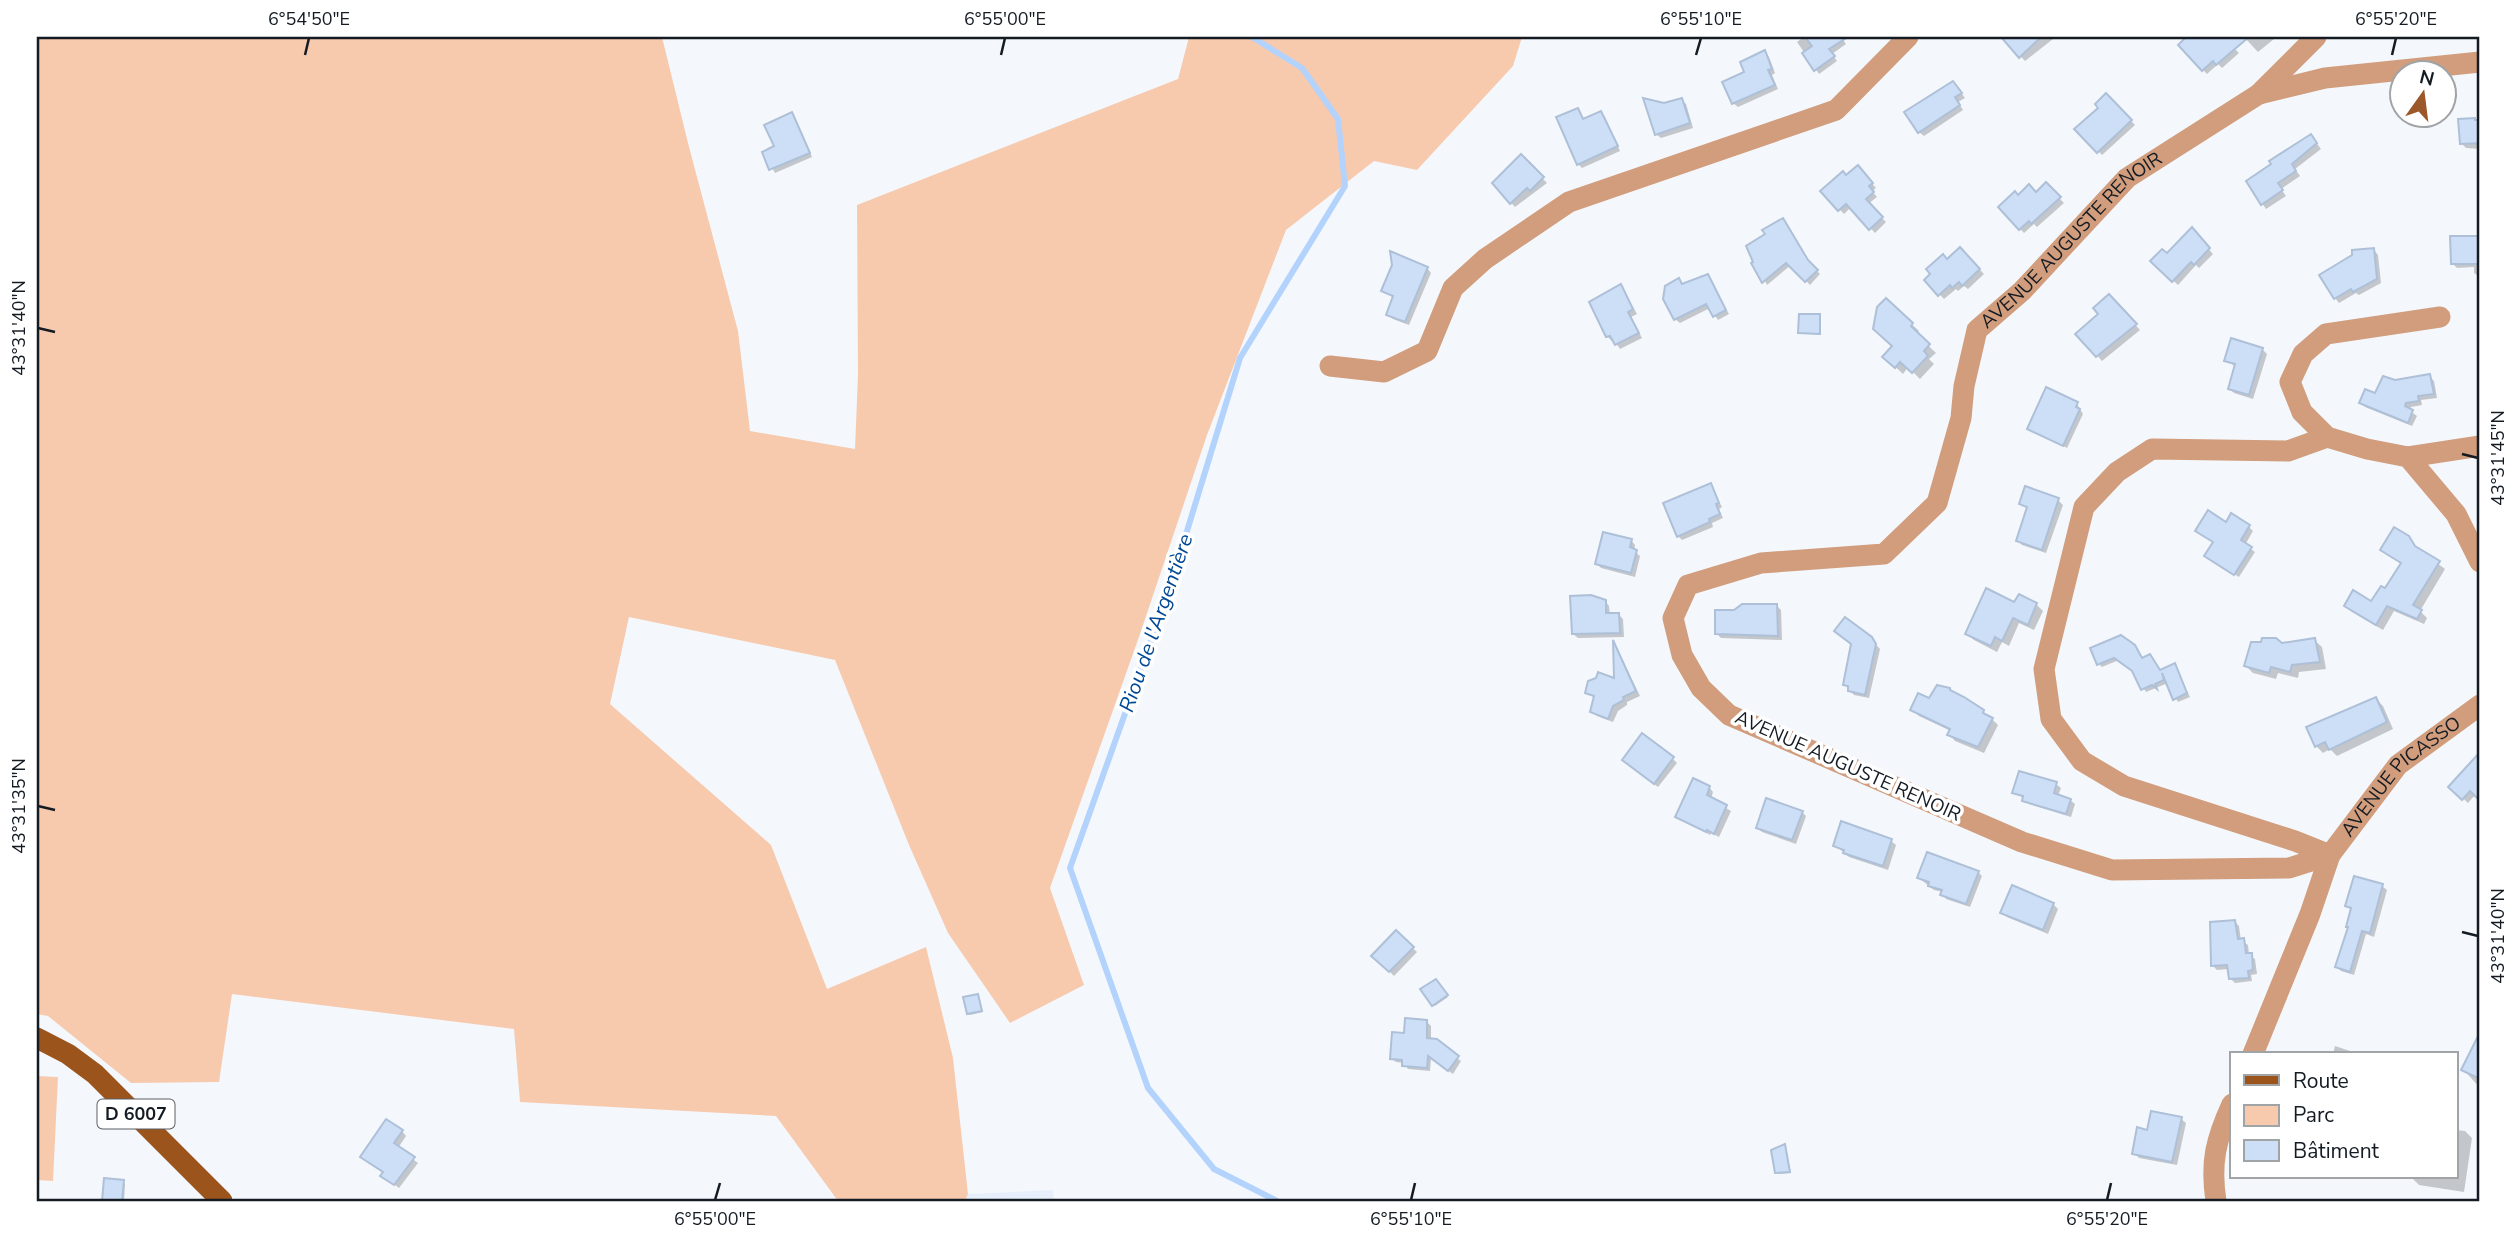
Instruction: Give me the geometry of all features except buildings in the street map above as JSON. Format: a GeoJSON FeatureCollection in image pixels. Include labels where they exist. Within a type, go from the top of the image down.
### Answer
{"type":"FeatureCollection","features":[{"type":"Feature","properties":{"kind":"main road","name":"D 6007"},"geometry":{"type":"LineString","coordinates":[[37,1038],[68,1054],[95,1074],[222,1201]]}},
{"type":"Feature","properties":{"kind":"street"},"geometry":{"type":"LineString","coordinates":[[1330,366],[1384,373],[1427,351],[1453,288],[1485,258],[1569,202],[1836,110],[1908,37]]}},
{"type":"Feature","properties":{"kind":"street","name":"AVENUE AUGUSTE RENOIR"},"geometry":{"type":"LineString","coordinates":[[2316,37],[2259,94],[2127,178],[2022,291],[1978,330],[1964,386],[1961,418],[1937,502],[1884,554],[1761,563],[1700,581],[1688,585],[1672,618],[1682,655],[1701,688],[1730,715],[2022,842],[2112,870],[2289,869],[2330,855]]}},
{"type":"Feature","properties":{"kind":"street"},"geometry":{"type":"LineString","coordinates":[[2259,94],[2325,78],[2480,62]]}},
{"type":"Feature","properties":{"kind":"street"},"geometry":{"type":"LineString","coordinates":[[2440,317],[2326,334],[2304,354],[2290,382],[2302,412],[2327,437],[2408,457],[2480,446]]}},
{"type":"Feature","properties":{"kind":"street"},"geometry":{"type":"LineString","coordinates":[[2254,1052],[2310,914],[2330,855],[2295,841],[2124,786],[2082,761],[2051,719],[2044,668],[2084,507],[2117,472],[2152,449],[2288,451],[2327,437]]}},
{"type":"Feature","properties":{"kind":"street"},"geometry":{"type":"LineString","coordinates":[[2408,457],[2456,514],[2480,562]]}},
{"type":"Feature","properties":{"kind":"street","name":"AVENUE PICASSO"},"geometry":{"type":"LineString","coordinates":[[2330,855],[2398,765],[2480,705]]}},
{"type":"Feature","properties":{"kind":"street"},"geometry":{"type":"LineString","coordinates":[[2216,1201],[2213,1176],[2218,1135],[2230,1108]]}},
{"type":"Feature","properties":{"kind":"shaded area"},"geometry":{"type":"Polygon","coordinates":[[[1053,1190],[1054,1201],[965,1201],[968,1194],[1053,1190]]]}},
{"type":"Feature","properties":{"kind":"green space"},"geometry":{"type":"Polygon","coordinates":[[[37,37],[662,37],[738,331],[750,431],[855,449],[858,374],[857,205],[1178,79],[1189,37],[1522,37],[1513,66],[1417,170],[1374,161],[1286,230],[1207,435],[1050,888],[1084,985],[1010,1023],[948,933],[909,845],[835,660],[629,617],[610,704],[771,845],[827,989],[926,947],[953,1058],[968,1194],[965,1201],[838,1201],[776,1116],[520,1102],[514,1029],[232,994],[219,1082],[131,1083],[48,1016],[37,1014],[37,37]]]}},
{"type":"Feature","properties":{"kind":"green space"},"geometry":{"type":"Polygon","coordinates":[[[37,1076],[58,1077],[53,1181],[37,1180],[37,1076]]]}},
{"type":"Feature","properties":{"kind":"waterway","name":"Riou de l'Argentière"},"geometry":{"type":"LineString","coordinates":[[1252,37],[1302,68],[1338,119],[1345,186],[1240,358],[1168,593],[1070,868],[1148,1088],[1214,1169],[1277,1201]]}}]}
